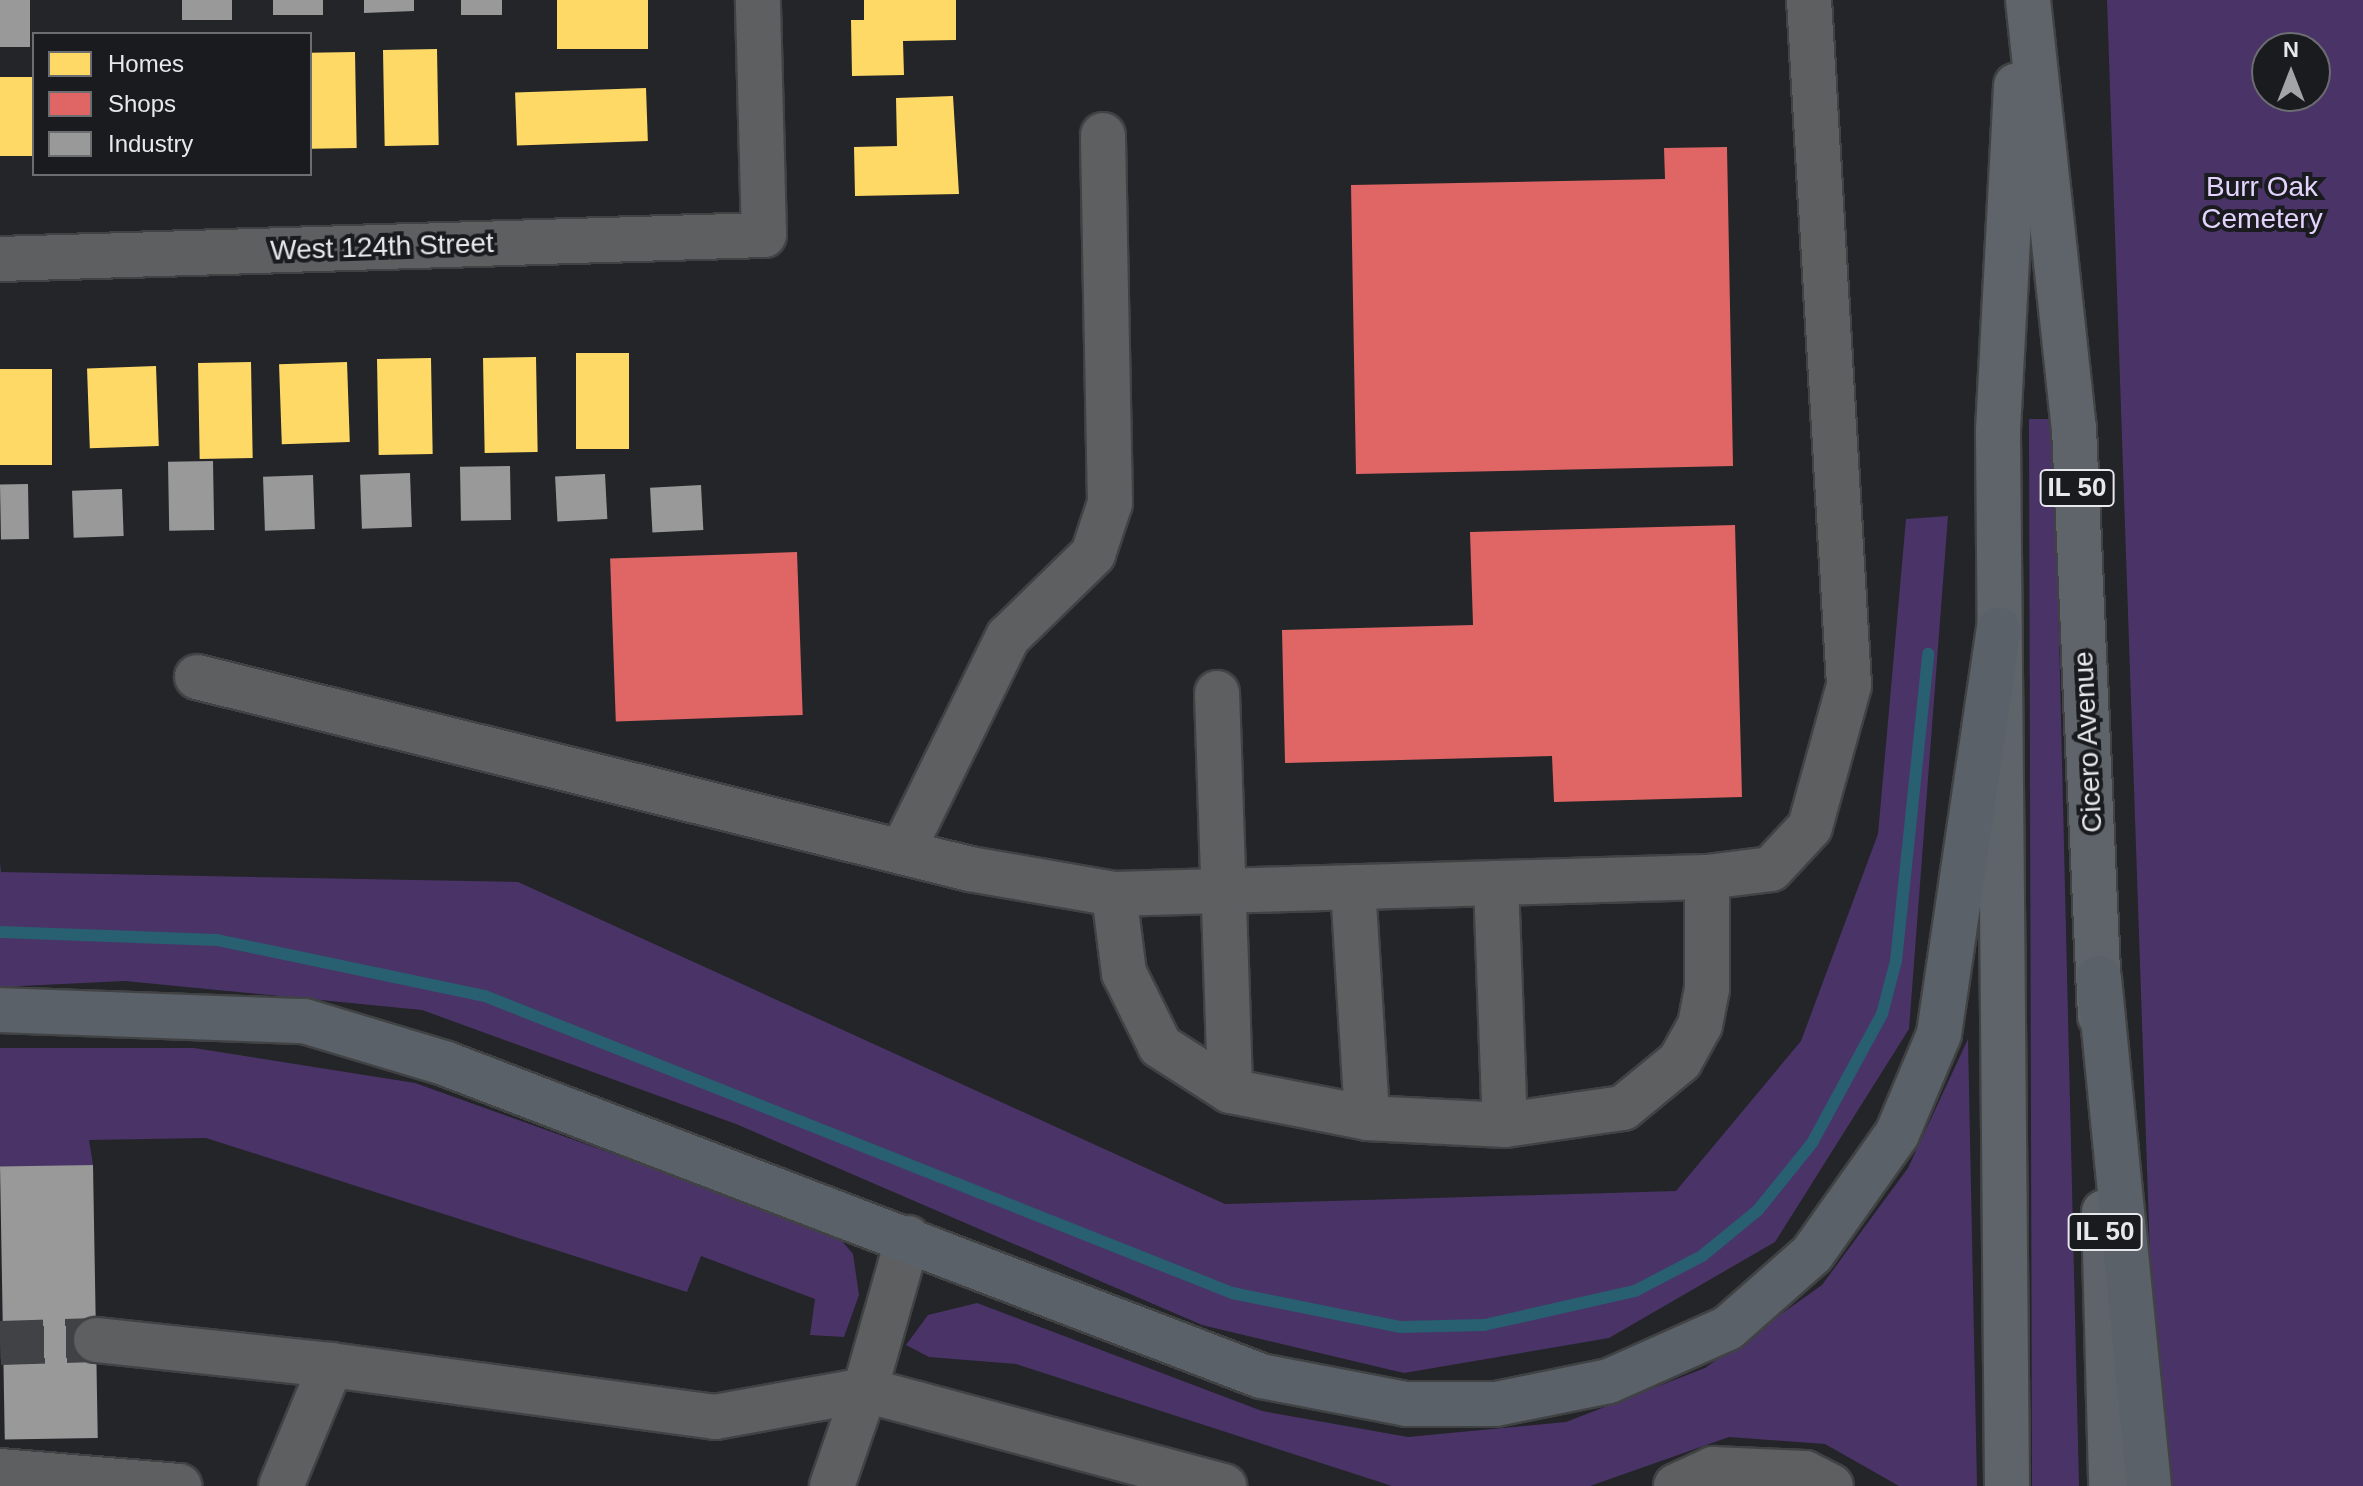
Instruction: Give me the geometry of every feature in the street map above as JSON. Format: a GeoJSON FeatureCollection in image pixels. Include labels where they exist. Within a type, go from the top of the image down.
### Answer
{"type":"FeatureCollection","features":[{"type":"Feature","properties":{"kind":"highway"},"geometry":{"type":"LineString","coordinates":[[0,1010],[304,1021],[444,1063],[908,1238],[1261,1376],[1406,1404],[1496,1404],[1609,1381],[1728,1328],[1812,1254],[1897,1134],[1939,1034],[1999,629]]}},
{"type":"Feature","properties":{"kind":"highway"},"geometry":{"type":"LineString","coordinates":[[2099,978],[2149,1486]]}},
{"type":"Feature","properties":{"kind":"main road","name":"IL 50"},"geometry":{"type":"LineString","coordinates":[[2007,1486],[1998,430],[2020,0]]}},
{"type":"Feature","properties":{"kind":"main road","name":"Cicero Avenue"},"geometry":{"type":"LineString","coordinates":[[2028,0],[2074,428],[2099,978],[2111,1486]]}},
{"type":"Feature","properties":{"kind":"street","name":"West 124th Street"},"geometry":{"type":"LineString","coordinates":[[0,259],[764,235],[758,0]]}},
{"type":"Feature","properties":{"kind":"street"},"geometry":{"type":"LineString","coordinates":[[197,677],[902,852],[1114,894],[1707,877],[1771,869],[1810,827],[1849,685],[1809,0]]}},
{"type":"Feature","properties":{"kind":"street"},"geometry":{"type":"LineString","coordinates":[[902,852],[1008,637],[1093,554],[1110,503],[1103,135]]}},
{"type":"Feature","properties":{"kind":"street"},"geometry":{"type":"LineString","coordinates":[[1217,693],[1230,1091]]}},
{"type":"Feature","properties":{"kind":"street"},"geometry":{"type":"LineString","coordinates":[[1114,894],[1124,973],[1160,1046],[1230,1091],[1367,1118],[1505,1125],[1623,1108],[1680,1061],[1700,1025],[1707,989],[1707,877]]}},
{"type":"Feature","properties":{"kind":"street"},"geometry":{"type":"LineString","coordinates":[[1496,883],[1505,1125]]}},
{"type":"Feature","properties":{"kind":"street"},"geometry":{"type":"LineString","coordinates":[[1353,887],[1367,1118]]}},
{"type":"Feature","properties":{"kind":"street"},"geometry":{"type":"LineString","coordinates":[[832,1486],[865,1390],[908,1238]]}},
{"type":"Feature","properties":{"kind":"street"},"geometry":{"type":"LineString","coordinates":[[96,1340],[331,1365],[715,1417],[865,1390],[1224,1486]]}},
{"type":"Feature","properties":{"kind":"street"},"geometry":{"type":"LineString","coordinates":[[281,1486],[331,1365]]}},
{"type":"Feature","properties":{"kind":"street"},"geometry":{"type":"LineString","coordinates":[[1676,1486],[1713,1469],[1805,1473],[1831,1486]]}},
{"type":"Feature","properties":{"kind":"street"},"geometry":{"type":"LineString","coordinates":[[0,1471],[179,1486]]}},
{"type":"Feature","properties":{"kind":"green space","name":"Burr Oak Cemetery"},"geometry":{"type":"Polygon","coordinates":[[[2107,0],[2363,0],[2363,1486],[2167,1486],[2154,1373],[2107,0]]]}},
{"type":"Feature","properties":{"kind":"green space"},"geometry":{"type":"Polygon","coordinates":[[[2029,419],[2054,419],[2079,1486],[2032,1486],[2029,419]]]}},
{"type":"Feature","properties":{"kind":"green space"},"geometry":{"type":"Polygon","coordinates":[[[1948,516],[1909,1029],[1775,1242],[1609,1338],[1404,1373],[1202,1325],[736,1124],[422,1010],[125,981],[0,987],[0,863],[1,872],[518,882],[1225,1204],[1676,1191],[1801,1041],[1878,834],[1906,519],[1948,516]]]}},
{"type":"Feature","properties":{"kind":"green space"},"geometry":{"type":"Polygon","coordinates":[[[1968,1039],[1977,1486],[1899,1486],[1825,1444],[1729,1437],[1590,1486],[1392,1486],[1016,1364],[929,1357],[906,1345],[928,1315],[977,1303],[1262,1411],[1408,1437],[1566,1422],[1705,1368],[1822,1285],[1908,1168],[1968,1039]]]}},
{"type":"Feature","properties":{"kind":"green space"},"geometry":{"type":"Polygon","coordinates":[[[0,1048],[194,1048],[415,1083],[836,1234],[853,1254],[859,1295],[844,1337],[810,1335],[815,1299],[701,1256],[687,1292],[206,1138],[89,1140],[93,1165],[0,1168],[0,1048]]]}},
{"type":"Feature","properties":{"kind":"building: Homes"},"geometry":{"type":"Polygon","coordinates":[[[557,0],[648,0],[648,49],[557,49],[557,0]]]}},
{"type":"Feature","properties":{"kind":"building: Homes"},"geometry":{"type":"Polygon","coordinates":[[[864,0],[956,0],[956,40],[903,41],[904,75],[852,76],[851,20],[864,20],[864,0]]]}},
{"type":"Feature","properties":{"kind":"building: Homes"},"geometry":{"type":"Polygon","coordinates":[[[437,49],[439,145],[385,146],[383,50],[437,49]]]}},
{"type":"Feature","properties":{"kind":"building: Homes"},"geometry":{"type":"Polygon","coordinates":[[[355,52],[357,148],[312,149],[312,53],[355,52]]]}},
{"type":"Feature","properties":{"kind":"building: Homes"},"geometry":{"type":"Polygon","coordinates":[[[0,77],[32,77],[32,156],[0,156],[0,77]]]}},
{"type":"Feature","properties":{"kind":"building: Homes"},"geometry":{"type":"Polygon","coordinates":[[[646,88],[648,141],[517,146],[515,93],[646,88]]]}},
{"type":"Feature","properties":{"kind":"building: Homes"},"geometry":{"type":"Polygon","coordinates":[[[953,96],[959,194],[855,196],[854,147],[897,146],[896,98],[953,96]]]}},
{"type":"Feature","properties":{"kind":"building: Homes"},"geometry":{"type":"Polygon","coordinates":[[[576,353],[629,353],[629,449],[576,449],[576,353]]]}},
{"type":"Feature","properties":{"kind":"building: Homes"},"geometry":{"type":"Polygon","coordinates":[[[536,357],[538,452],[485,453],[483,358],[536,357]]]}},
{"type":"Feature","properties":{"kind":"building: Homes"},"geometry":{"type":"Polygon","coordinates":[[[431,358],[433,454],[379,455],[377,359],[431,358]]]}},
{"type":"Feature","properties":{"kind":"building: Homes"},"geometry":{"type":"Polygon","coordinates":[[[251,362],[253,458],[200,459],[198,363],[251,362]]]}},
{"type":"Feature","properties":{"kind":"building: Homes"},"geometry":{"type":"Polygon","coordinates":[[[347,362],[350,442],[282,444],[279,364],[347,362]]]}},
{"type":"Feature","properties":{"kind":"building: Homes"},"geometry":{"type":"Polygon","coordinates":[[[156,366],[159,446],[90,448],[87,368],[156,366]]]}},
{"type":"Feature","properties":{"kind":"building: Homes"},"geometry":{"type":"Polygon","coordinates":[[[0,369],[52,369],[52,465],[0,465],[0,369]]]}},
{"type":"Feature","properties":{"kind":"building: Shops"},"geometry":{"type":"Polygon","coordinates":[[[1727,147],[1733,466],[1356,474],[1351,185],[1665,179],[1664,148],[1727,147]]]}},
{"type":"Feature","properties":{"kind":"building: Shops"},"geometry":{"type":"Polygon","coordinates":[[[1735,525],[1742,797],[1554,802],[1552,756],[1285,763],[1282,630],[1473,625],[1470,532],[1735,525]]]}},
{"type":"Feature","properties":{"kind":"building: Shops"},"geometry":{"type":"Polygon","coordinates":[[[797,552],[803,715],[616,721],[610,559],[797,552]]]}},
{"type":"Feature","properties":{"kind":"building: Industry"},"geometry":{"type":"Polygon","coordinates":[[[0,0],[30,0],[30,47],[0,47],[0,0]]]}},
{"type":"Feature","properties":{"kind":"building: Industry"},"geometry":{"type":"Polygon","coordinates":[[[182,0],[232,0],[232,20],[182,20],[182,0]]]}},
{"type":"Feature","properties":{"kind":"building: Industry"},"geometry":{"type":"Polygon","coordinates":[[[273,0],[323,0],[323,15],[273,15],[273,0]]]}},
{"type":"Feature","properties":{"kind":"building: Industry"},"geometry":{"type":"Polygon","coordinates":[[[364,0],[414,0],[414,11],[364,13],[364,0]]]}},
{"type":"Feature","properties":{"kind":"building: Industry"},"geometry":{"type":"Polygon","coordinates":[[[461,0],[502,0],[502,15],[461,15],[461,0]]]}},
{"type":"Feature","properties":{"kind":"building: Industry"},"geometry":{"type":"Polygon","coordinates":[[[213,461],[214,530],[169,531],[168,462],[213,461]]]}},
{"type":"Feature","properties":{"kind":"building: Industry"},"geometry":{"type":"Polygon","coordinates":[[[510,466],[511,520],[461,521],[460,467],[510,466]]]}},
{"type":"Feature","properties":{"kind":"building: Industry"},"geometry":{"type":"Polygon","coordinates":[[[410,473],[412,527],[362,529],[360,475],[410,473]]]}},
{"type":"Feature","properties":{"kind":"building: Industry"},"geometry":{"type":"Polygon","coordinates":[[[605,474],[607,519],[557,522],[555,477],[605,474]]]}},
{"type":"Feature","properties":{"kind":"building: Industry"},"geometry":{"type":"Polygon","coordinates":[[[313,475],[315,529],[265,531],[263,477],[313,475]]]}},
{"type":"Feature","properties":{"kind":"building: Industry"},"geometry":{"type":"Polygon","coordinates":[[[0,484],[28,484],[29,539],[1,539],[0,484]]]}},
{"type":"Feature","properties":{"kind":"building: Industry"},"geometry":{"type":"Polygon","coordinates":[[[701,485],[703,530],[652,533],[650,488],[701,485]]]}},
{"type":"Feature","properties":{"kind":"building: Industry"},"geometry":{"type":"Polygon","coordinates":[[[122,489],[124,536],[74,538],[72,491],[122,489]]]}},
{"type":"Feature","properties":{"kind":"building: Industry"},"geometry":{"type":"Polygon","coordinates":[[[93,1165],[98,1438],[5,1440],[0,1167],[93,1165]]]}},
{"type":"Feature","properties":{"kind":"waterway"},"geometry":{"type":"LineString","coordinates":[[0,932],[217,940],[485,996],[1232,1293],[1400,1327],[1484,1325],[1635,1291],[1702,1256],[1758,1210],[1812,1143],[1882,1014],[1896,961],[1928,654]]}},
{"type":"Feature","properties":{"kind":"tunnel"},"geometry":{"type":"LineString","coordinates":[[0,1343],[96,1340]]}}]}
